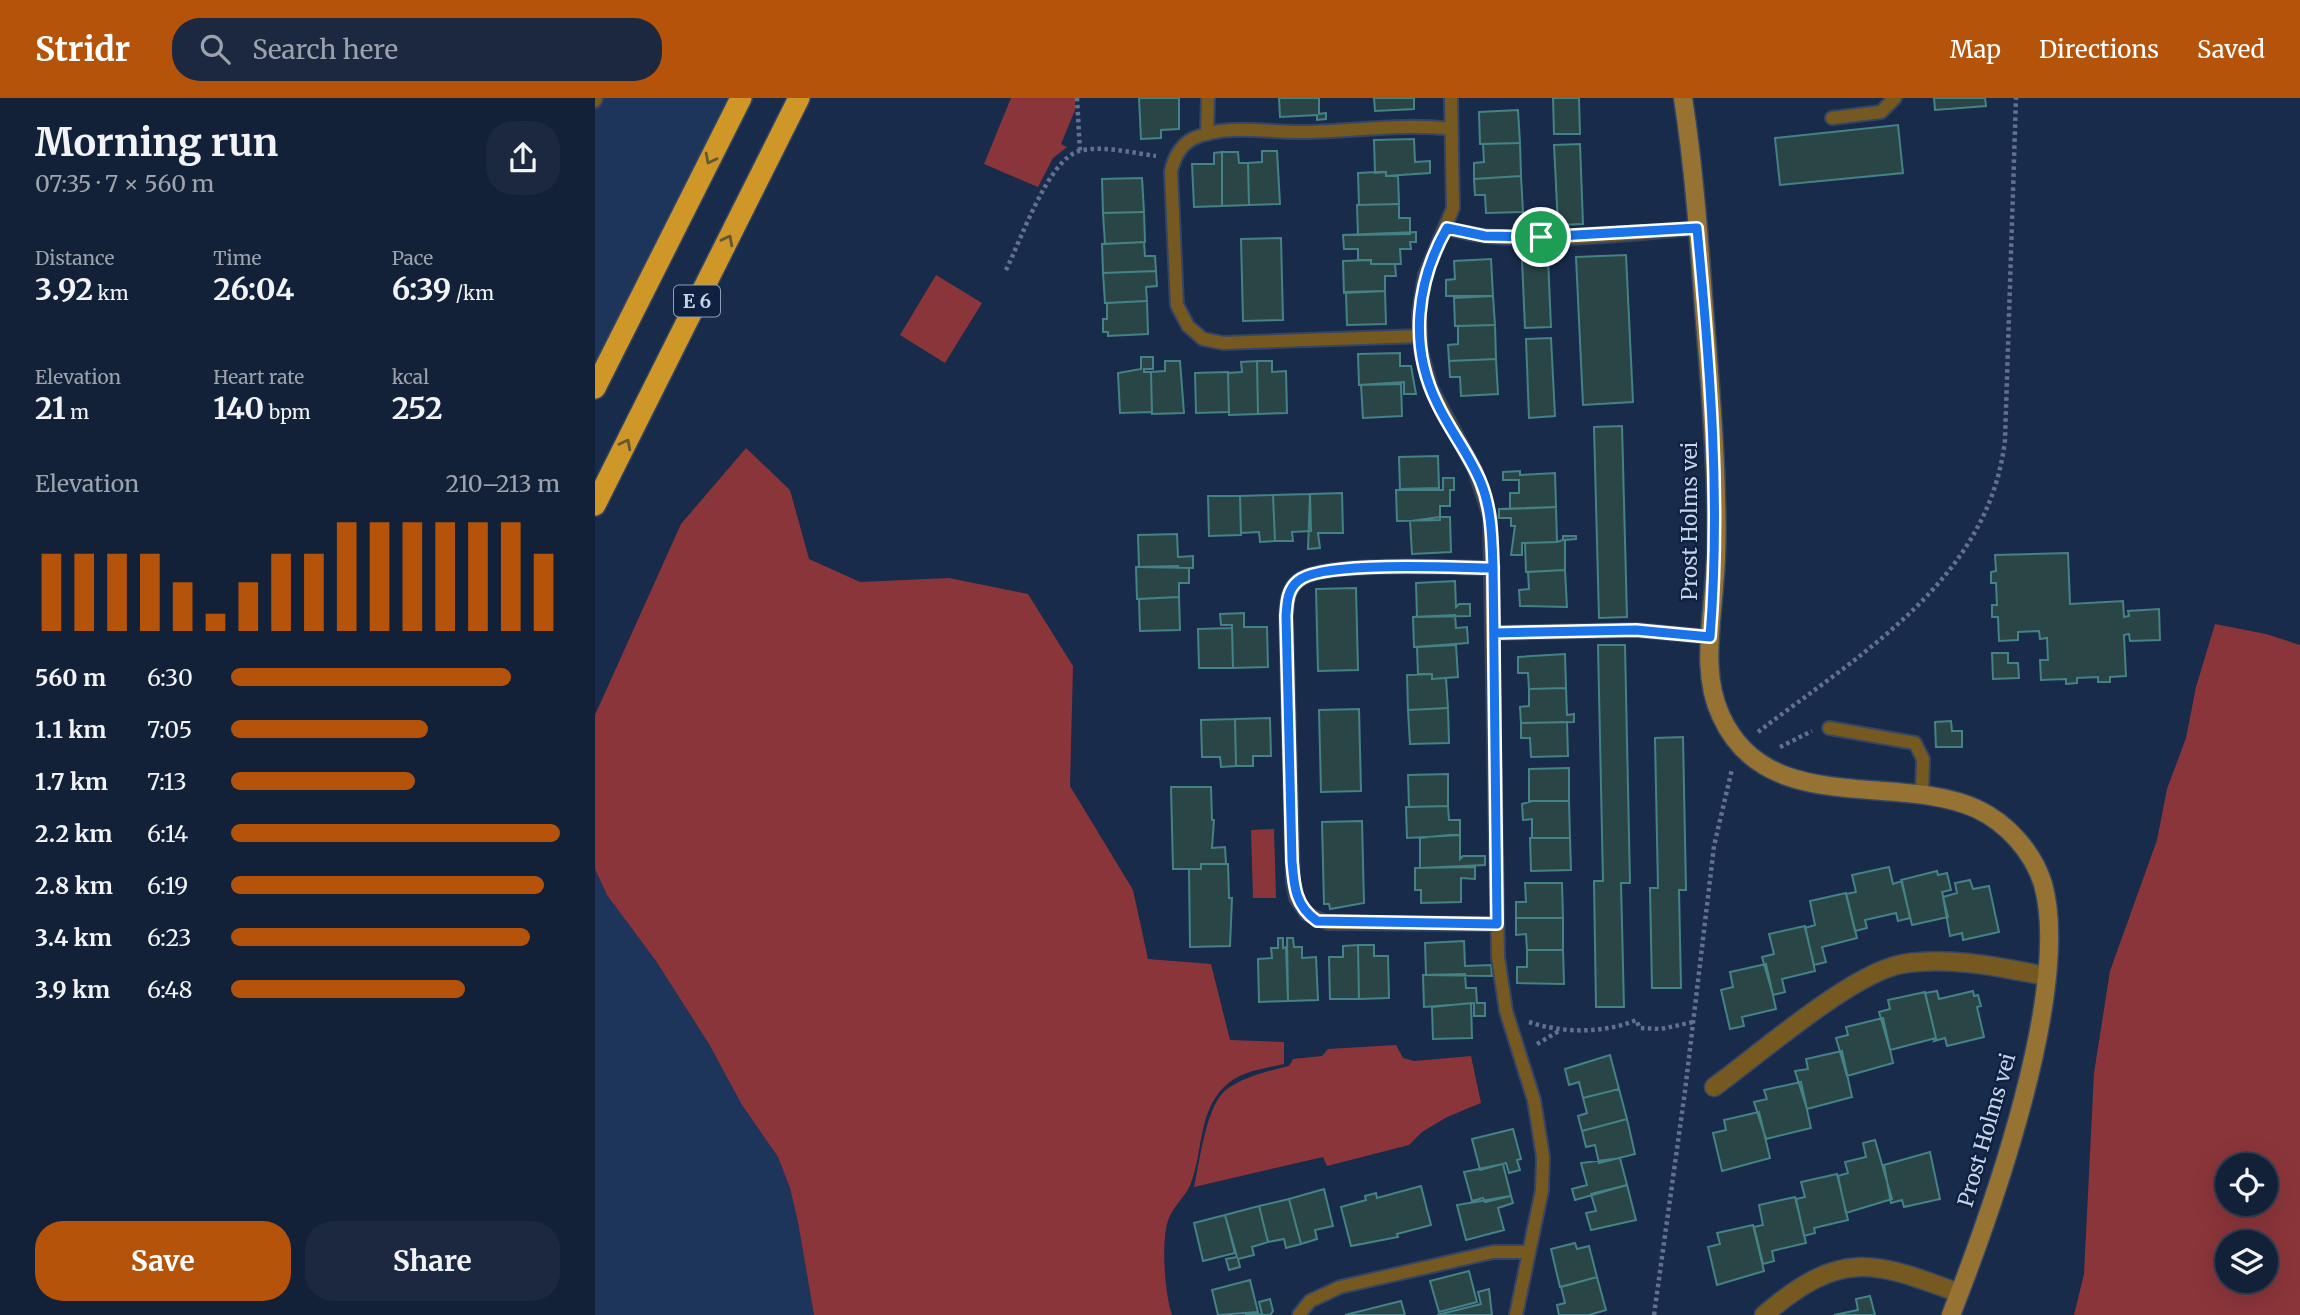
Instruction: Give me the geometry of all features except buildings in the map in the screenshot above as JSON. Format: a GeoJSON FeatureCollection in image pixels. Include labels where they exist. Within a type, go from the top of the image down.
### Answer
{"type":"FeatureCollection","features":[{"type":"Feature","properties":{"kind":"highway","name":"E 6"},"geometry":{"type":"LineString","coordinates":[[595,388],[741,98]]}},
{"type":"Feature","properties":{"kind":"highway","name":"E 6"},"geometry":{"type":"LineString","coordinates":[[595,505],[799,98]]}},
{"type":"Feature","properties":{"kind":"street","name":"Prost Holms vei"},"geometry":{"type":"LineString","coordinates":[[1683,98],[1697,228],[1716,473],[1716,555],[1710,637],[1710,679],[1716,705],[1734,739],[1756,759],[1787,776],[1808,783],[1922,797],[1977,809],[2007,829],[2027,851],[2038,872],[2046,897],[2049,931],[2046,976],[2022,1098],[1995,1191],[1951,1315]]}},
{"type":"Feature","properties":{"kind":"street"},"geometry":{"type":"LineString","coordinates":[[1714,1087],[1831,1000],[1886,968],[1916,963],[1950,962],[2046,976]]}},
{"type":"Feature","properties":{"kind":"street"},"geometry":{"type":"LineString","coordinates":[[1764,1315],[1813,1279],[1854,1266],[1896,1271],[1959,1293]]}},
{"type":"Feature","properties":{"kind":"lane"},"geometry":{"type":"LineString","coordinates":[[1207,134],[1208,98]]}},
{"type":"Feature","properties":{"kind":"lane"},"geometry":{"type":"LineString","coordinates":[[1451,98],[1454,197],[1447,228],[1425,275],[1419,313],[1420,336],[1433,395],[1482,485],[1490,517],[1493,568],[1497,924],[1503,996],[1534,1100],[1543,1157],[1542,1190],[1516,1315]]}},
{"type":"Feature","properties":{"kind":"lane"},"geometry":{"type":"LineString","coordinates":[[1832,118],[1881,112],[1895,98]]}},
{"type":"Feature","properties":{"kind":"lane"},"geometry":{"type":"LineString","coordinates":[[1420,336],[1223,343],[1203,339],[1188,326],[1177,304],[1170,183],[1174,159],[1188,142],[1207,134],[1390,126],[1451,129]]}},
{"type":"Feature","properties":{"kind":"lane"},"geometry":{"type":"LineString","coordinates":[[1447,228],[1464,234],[1518,237],[1697,228]]}},
{"type":"Feature","properties":{"kind":"lane"},"geometry":{"type":"LineString","coordinates":[[1493,568],[1345,568],[1315,572],[1299,579],[1292,587],[1286,616],[1292,861],[1300,906],[1317,921],[1328,923],[1497,924]]}},
{"type":"Feature","properties":{"kind":"lane"},"geometry":{"type":"LineString","coordinates":[[1494,633],[1636,630],[1710,637]]}},
{"type":"Feature","properties":{"kind":"lane"},"geometry":{"type":"LineString","coordinates":[[1829,728],[1915,743],[1923,759],[1922,797]]}},
{"type":"Feature","properties":{"kind":"lane"},"geometry":{"type":"LineString","coordinates":[[1299,1315],[1310,1301],[1340,1287],[1493,1252],[1528,1252]]}},
{"type":"Feature","properties":{"kind":"path"},"geometry":{"type":"LineString","coordinates":[[1077,98],[1080,151]]}},
{"type":"Feature","properties":{"kind":"path"},"geometry":{"type":"LineString","coordinates":[[1762,744],[1753,736],[1920,605],[1963,554],[1990,503],[1999,480],[2005,440],[2016,98]]}},
{"type":"Feature","properties":{"kind":"path"},"geometry":{"type":"LineString","coordinates":[[1006,270],[1052,172],[1068,156],[1080,151],[1107,150],[1174,159]]}},
{"type":"Feature","properties":{"kind":"path"},"geometry":{"type":"LineString","coordinates":[[1775,747],[1783,747],[1805,733],[1829,728]]}},
{"type":"Feature","properties":{"kind":"path"},"geometry":{"type":"LineString","coordinates":[[1654,1315],[1714,846],[1735,761]]}},
{"type":"Feature","properties":{"kind":"path"},"geometry":{"type":"LineString","coordinates":[[1560,1030],[1605,1028],[1636,1020],[1640,1028],[1651,1030],[1693,1022]]}},
{"type":"Feature","properties":{"kind":"shaded area"},"geometry":{"type":"Polygon","coordinates":[[[595,98],[754,98],[595,393],[595,98]]]}},
{"type":"Feature","properties":{"kind":"shaded area"},"geometry":{"type":"Polygon","coordinates":[[[1011,98],[1075,98],[1075,110],[1061,144],[1067,147],[1053,158],[1038,187],[984,164],[1011,98]]]}},
{"type":"Feature","properties":{"kind":"shaded area"},"geometry":{"type":"Polygon","coordinates":[[[936,275],[982,303],[945,363],[900,335],[936,275]]]}},
{"type":"Feature","properties":{"kind":"shaded area"},"geometry":{"type":"Polygon","coordinates":[[[746,448],[790,490],[809,559],[860,582],[949,578],[1028,594],[1073,666],[1070,786],[1133,890],[1148,959],[1211,964],[1230,1040],[1284,1042],[1284,1064],[1237,1077],[1216,1097],[1205,1120],[1191,1183],[1170,1215],[1166,1229],[1165,1272],[1172,1315],[814,1315],[798,1222],[790,1188],[778,1157],[742,1105],[709,1044],[656,961],[607,895],[595,869],[595,715],[681,524],[746,448]]]}},
{"type":"Feature","properties":{"kind":"shaded area"},"geometry":{"type":"Polygon","coordinates":[[[2215,624],[2266,634],[2300,645],[2300,1315],[2074,1315],[2084,1274],[2094,1073],[2110,971],[2157,840],[2167,789],[2186,738],[2196,687],[2215,624]]]}},
{"type":"Feature","properties":{"kind":"shaded area"},"geometry":{"type":"Polygon","coordinates":[[[1274,829],[1276,898],[1253,898],[1251,830],[1274,829]]]}},
{"type":"Feature","properties":{"kind":"shaded area"},"geometry":{"type":"Polygon","coordinates":[[[595,870],[607,895],[656,961],[709,1044],[742,1105],[778,1157],[790,1188],[798,1222],[814,1315],[595,1315],[595,870]]]}},
{"type":"Feature","properties":{"kind":"shaded area"},"geometry":{"type":"Polygon","coordinates":[[[1396,1045],[1403,1058],[1414,1061],[1471,1056],[1481,1103],[1447,1117],[1422,1132],[1409,1145],[1327,1166],[1323,1157],[1194,1187],[1214,1107],[1220,1096],[1234,1084],[1289,1066],[1293,1059],[1322,1056],[1328,1049],[1396,1045]]]}},
{"type":"Feature","properties":{"kind":"route"},"geometry":{"type":"LineString","coordinates":[[1541,237],[1464,234],[1447,228],[1431,257],[1425,275],[1419,313],[1421,351],[1431,388],[1447,423],[1482,485],[1490,517],[1493,568],[1497,924],[1347,924],[1317,921],[1300,906],[1293,882],[1286,616],[1288,598],[1299,579],[1315,572],[1345,568],[1493,568],[1494,633],[1636,630],[1672,631],[1710,637],[1716,555],[1716,473],[1697,228],[1541,237]]}}]}
